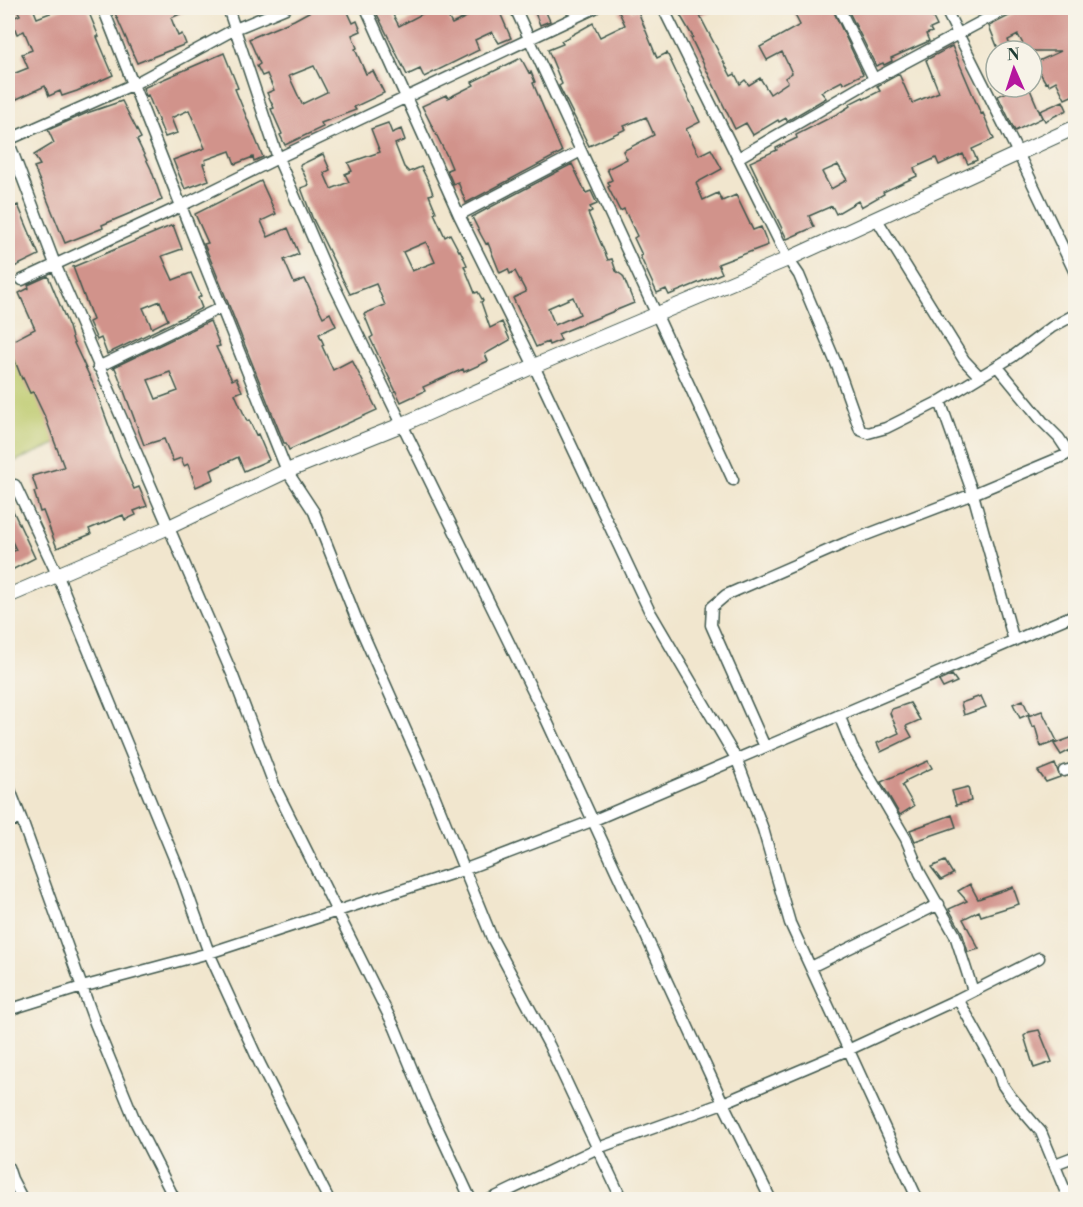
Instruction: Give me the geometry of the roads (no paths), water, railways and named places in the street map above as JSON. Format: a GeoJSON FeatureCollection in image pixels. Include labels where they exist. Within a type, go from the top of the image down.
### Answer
{"type":"FeatureCollection","features":[{"type":"Feature","properties":{"kind":"street"},"geometry":{"type":"LineString","coordinates":[[103,8],[288,471],[314,512],[356,618],[430,785],[492,939],[549,1045],[622,1200]]}},
{"type":"Feature","properties":{"kind":"street"},"geometry":{"type":"LineString","coordinates":[[228,8],[278,158],[328,273],[524,674],[723,1103],[771,1200]]}},
{"type":"Feature","properties":{"kind":"street"},"geometry":{"type":"LineString","coordinates":[[286,8],[235,29],[134,84],[8,140],[54,264],[233,676],[275,787],[395,1028],[425,1101],[471,1200]]}},
{"type":"Feature","properties":{"kind":"street"},"geometry":{"type":"LineString","coordinates":[[366,8],[459,215],[534,366],[649,610],[737,760],[763,829],[790,923],[918,1200]]}},
{"type":"Feature","properties":{"kind":"street"},"geometry":{"type":"LineString","coordinates":[[515,8],[733,480]]}},
{"type":"Feature","properties":{"kind":"street"},"geometry":{"type":"LineString","coordinates":[[22,280],[595,8]]}},
{"type":"Feature","properties":{"kind":"street"},"geometry":{"type":"LineString","coordinates":[[663,8],[788,259],[799,275],[838,368],[860,430],[868,433],[886,428],[940,401],[997,366],[1052,327],[1076,314]]}},
{"type":"Feature","properties":{"kind":"street"},"geometry":{"type":"LineString","coordinates":[[839,8],[874,79]]}},
{"type":"Feature","properties":{"kind":"street"},"geometry":{"type":"LineString","coordinates":[[945,8],[1076,275]]}},
{"type":"Feature","properties":{"kind":"street"},"geometry":{"type":"LineString","coordinates":[[738,158],[874,79],[1007,8]]}},
{"type":"Feature","properties":{"kind":"street"},"geometry":{"type":"LineString","coordinates":[[8,596],[169,527],[288,471],[788,259],[1076,127]]}},
{"type":"Feature","properties":{"kind":"street"},"geometry":{"type":"LineString","coordinates":[[459,215],[581,151]]}},
{"type":"Feature","properties":{"kind":"street"},"geometry":{"type":"LineString","coordinates":[[876,218],[964,360],[979,376]]}},
{"type":"Feature","properties":{"kind":"street"},"geometry":{"type":"LineString","coordinates":[[98,367],[222,307]]}},
{"type":"Feature","properties":{"kind":"street"},"geometry":{"type":"LineString","coordinates":[[765,747],[711,625],[712,607],[726,595],[846,543],[1066,455],[1067,450],[1059,438],[997,366]]}},
{"type":"Feature","properties":{"kind":"street"},"geometry":{"type":"LineString","coordinates":[[940,401],[973,494],[1014,641]]}},
{"type":"Feature","properties":{"kind":"street"},"geometry":{"type":"LineString","coordinates":[[15,485],[57,574],[181,876],[209,953],[260,1064],[329,1200]]}},
{"type":"Feature","properties":{"kind":"street"},"geometry":{"type":"LineString","coordinates":[[8,1010],[82,987],[209,953],[463,870],[592,821],[1076,614]]}},
{"type":"Feature","properties":{"kind":"street"},"geometry":{"type":"LineString","coordinates":[[839,715],[852,747],[906,839],[920,873],[955,935],[973,991]]}},
{"type":"Feature","properties":{"kind":"street"},"geometry":{"type":"LineString","coordinates":[[8,784],[82,987],[136,1123],[175,1200]]}},
{"type":"Feature","properties":{"kind":"street"},"geometry":{"type":"LineString","coordinates":[[8,822],[21,818]]}},
{"type":"Feature","properties":{"kind":"street"},"geometry":{"type":"LineString","coordinates":[[811,967],[939,904]]}},
{"type":"Feature","properties":{"kind":"street"},"geometry":{"type":"LineString","coordinates":[[489,1200],[598,1149],[723,1103],[848,1050],[1039,958]]}},
{"type":"Feature","properties":{"kind":"street"},"geometry":{"type":"LineString","coordinates":[[958,999],[998,1071],[1002,1084],[1041,1132],[1069,1200]]}},
{"type":"Feature","properties":{"kind":"street"},"geometry":{"type":"LineString","coordinates":[[1054,1164],[1076,1156]]}},
{"type":"Feature","properties":{"kind":"street"},"geometry":{"type":"LineString","coordinates":[[8,1167],[23,1200]]}}]}
